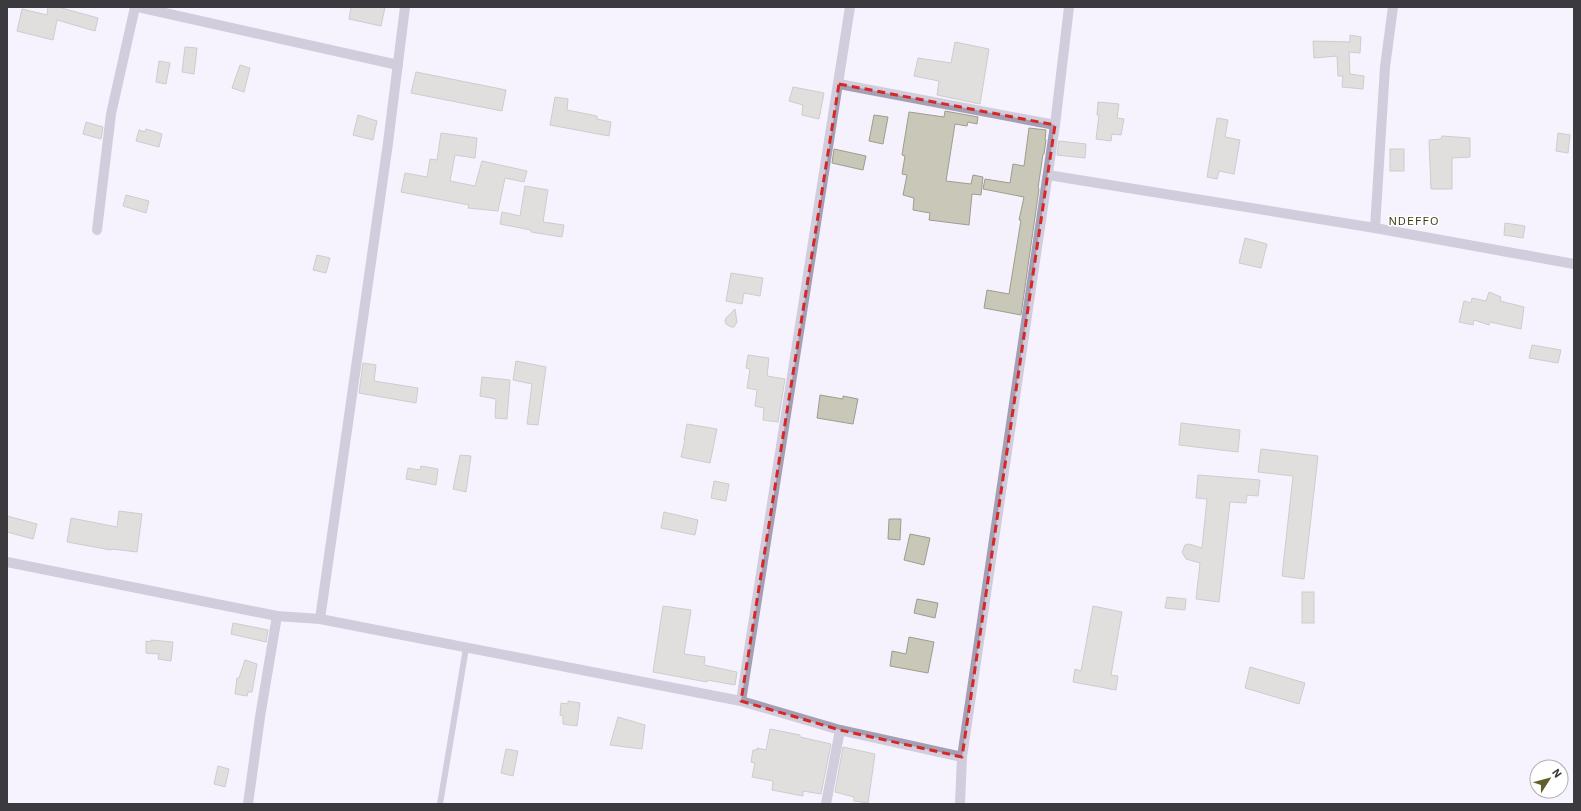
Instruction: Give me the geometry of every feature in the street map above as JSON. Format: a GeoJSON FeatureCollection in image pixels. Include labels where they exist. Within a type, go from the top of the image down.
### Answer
{"type":"FeatureCollection","features":[{"type":"Feature","properties":{"kind":"street"},"geometry":{"type":"LineString","coordinates":[[98,230],[111,114],[137,7],[398,65]]}},
{"type":"Feature","properties":{"kind":"street"},"geometry":{"type":"LineString","coordinates":[[320,619],[405,7]]}},
{"type":"Feature","properties":{"kind":"street"},"geometry":{"type":"LineString","coordinates":[[741,701],[850,7]]}},
{"type":"Feature","properties":{"kind":"street"},"geometry":{"type":"LineString","coordinates":[[960,804],[962,757],[1048,175],[1069,7]]}},
{"type":"Feature","properties":{"kind":"street"},"geometry":{"type":"LineString","coordinates":[[1375,228],[1385,67],[1393,7]]}},
{"type":"Feature","properties":{"kind":"street"},"geometry":{"type":"LineString","coordinates":[[839,84],[1055,124]]}},
{"type":"Feature","properties":{"kind":"street"},"geometry":{"type":"LineString","coordinates":[[1048,175],[1375,228],[1574,264]]}},
{"type":"Feature","properties":{"kind":"street"},"geometry":{"type":"LineString","coordinates":[[7,562],[277,616],[320,619],[741,701],[840,730],[962,757]]}},
{"type":"Feature","properties":{"kind":"street"},"geometry":{"type":"LineString","coordinates":[[248,804],[260,717],[277,616]]}},
{"type":"Feature","properties":{"kind":"street"},"geometry":{"type":"LineString","coordinates":[[826,804],[840,730]]}},
{"type":"Feature","properties":{"kind":"lane"},"geometry":{"type":"LineString","coordinates":[[440,804],[466,648]]}},
{"type":"Feature","properties":{"kind":"highlighted area"},"geometry":{"type":"Polygon","coordinates":[[[839,84],[1055,125],[962,757],[840,730],[741,701],[839,84]]]}},
{"type":"Feature","properties":{"kind":"building"},"geometry":{"type":"Polygon","coordinates":[[[48,7],[58,7],[98,18],[95,31],[57,20],[53,40],[17,31],[22,9],[47,15],[48,7]]]}},
{"type":"Feature","properties":{"kind":"building"},"geometry":{"type":"Polygon","coordinates":[[[351,7],[385,7],[381,26],[349,19],[351,7]]]}},
{"type":"Feature","properties":{"kind":"building"},"geometry":{"type":"Polygon","coordinates":[[[1350,35],[1361,37],[1360,53],[1349,52],[1350,74],[1364,76],[1363,89],[1342,87],[1343,76],[1338,76],[1337,56],[1314,58],[1313,41],[1350,42],[1350,35]]]}},
{"type":"Feature","properties":{"kind":"building"},"geometry":{"type":"Polygon","coordinates":[[[955,42],[989,49],[980,104],[937,95],[939,81],[914,76],[918,58],[951,63],[955,42]]]}},
{"type":"Feature","properties":{"kind":"building"},"geometry":{"type":"Polygon","coordinates":[[[185,47],[197,48],[194,74],[182,72],[185,47]]]}},
{"type":"Feature","properties":{"kind":"building"},"geometry":{"type":"Polygon","coordinates":[[[159,61],[170,63],[166,84],[156,82],[159,61]]]}},
{"type":"Feature","properties":{"kind":"building"},"geometry":{"type":"Polygon","coordinates":[[[240,65],[250,68],[244,92],[232,88],[240,65]]]}},
{"type":"Feature","properties":{"kind":"building"},"geometry":{"type":"Polygon","coordinates":[[[416,72],[506,90],[502,111],[411,93],[416,72]]]}},
{"type":"Feature","properties":{"kind":"building"},"geometry":{"type":"Polygon","coordinates":[[[793,87],[824,93],[819,119],[802,115],[803,105],[789,101],[793,87]]]}},
{"type":"Feature","properties":{"kind":"building"},"geometry":{"type":"Polygon","coordinates":[[[555,97],[568,99],[567,110],[597,116],[597,119],[611,122],[609,136],[550,125],[555,97]]]}},
{"type":"Feature","properties":{"kind":"building"},"geometry":{"type":"Polygon","coordinates":[[[1098,102],[1119,104],[1117,118],[1124,119],[1121,135],[1112,134],[1111,141],[1096,139],[1099,115],[1097,115],[1098,102]]]}},
{"type":"Feature","properties":{"kind":"building"},"geometry":{"type":"Polygon","coordinates":[[[945,111],[978,117],[977,124],[968,122],[967,126],[955,124],[946,181],[971,184],[973,175],[983,177],[981,195],[972,194],[969,225],[929,220],[930,213],[913,210],[914,198],[903,195],[907,175],[902,174],[905,156],[902,155],[909,112],[944,117],[945,111]]]}},
{"type":"Feature","properties":{"kind":"building"},"geometry":{"type":"Polygon","coordinates":[[[358,115],[377,121],[373,140],[353,135],[358,115]]]}},
{"type":"Feature","properties":{"kind":"building"},"geometry":{"type":"Polygon","coordinates":[[[874,115],[888,117],[883,144],[869,141],[874,115]]]}},
{"type":"Feature","properties":{"kind":"building"},"geometry":{"type":"Polygon","coordinates":[[[1217,118],[1228,120],[1225,137],[1240,140],[1234,174],[1219,171],[1217,179],[1207,177],[1217,118]]]}},
{"type":"Feature","properties":{"kind":"building"},"geometry":{"type":"Polygon","coordinates":[[[86,122],[103,127],[101,139],[83,134],[86,122]]]}},
{"type":"Feature","properties":{"kind":"building"},"geometry":{"type":"Polygon","coordinates":[[[1029,128],[1046,130],[1046,140],[1021,315],[984,308],[987,290],[1009,294],[1021,220],[1019,220],[1024,197],[983,189],[985,179],[1010,183],[1013,164],[1024,166],[1029,128]]]}},
{"type":"Feature","properties":{"kind":"building"},"geometry":{"type":"Polygon","coordinates":[[[146,129],[162,134],[159,147],[136,141],[139,130],[145,132],[146,129]]]}},
{"type":"Feature","properties":{"kind":"building"},"geometry":{"type":"Polygon","coordinates":[[[441,133],[477,138],[475,158],[455,155],[450,181],[475,186],[482,161],[527,171],[524,182],[505,178],[498,211],[468,208],[469,205],[401,192],[405,173],[427,177],[430,159],[437,160],[441,133]]]}},
{"type":"Feature","properties":{"kind":"building"},"geometry":{"type":"Polygon","coordinates":[[[1558,133],[1570,135],[1568,153],[1556,151],[1558,133]]]}},
{"type":"Feature","properties":{"kind":"building"},"geometry":{"type":"Polygon","coordinates":[[[1442,136],[1470,138],[1470,157],[1452,158],[1452,189],[1431,189],[1429,140],[1441,139],[1442,136]]]}},
{"type":"Feature","properties":{"kind":"building"},"geometry":{"type":"Polygon","coordinates":[[[1059,141],[1086,144],[1085,158],[1057,155],[1059,141]]]}},
{"type":"Feature","properties":{"kind":"building"},"geometry":{"type":"Polygon","coordinates":[[[834,149],[866,156],[863,170],[832,163],[834,149]]]}},
{"type":"Feature","properties":{"kind":"building"},"geometry":{"type":"Polygon","coordinates":[[[1390,149],[1404,149],[1404,171],[1390,171],[1390,149]]]}},
{"type":"Feature","properties":{"kind":"building"},"geometry":{"type":"Polygon","coordinates":[[[525,186],[548,190],[543,222],[564,225],[562,237],[531,232],[531,230],[500,224],[502,212],[520,216],[525,186]]]}},
{"type":"Feature","properties":{"kind":"building"},"geometry":{"type":"Polygon","coordinates":[[[126,195],[149,201],[146,213],[123,206],[126,195]]]}},
{"type":"Feature","properties":{"kind":"building"},"geometry":{"type":"Polygon","coordinates":[[[1505,223],[1525,226],[1523,238],[1504,235],[1505,223]]]}},
{"type":"Feature","properties":{"kind":"building"},"geometry":{"type":"Polygon","coordinates":[[[1245,238],[1267,244],[1261,268],[1239,263],[1245,238]]]}},
{"type":"Feature","properties":{"kind":"building"},"geometry":{"type":"Polygon","coordinates":[[[317,255],[330,258],[326,273],[313,270],[317,255]]]}},
{"type":"Feature","properties":{"kind":"building"},"geometry":{"type":"Polygon","coordinates":[[[731,273],[763,278],[760,296],[744,293],[742,304],[726,301],[731,273]]]}},
{"type":"Feature","properties":{"kind":"building"},"geometry":{"type":"Polygon","coordinates":[[[1489,292],[1501,297],[1500,301],[1524,307],[1521,329],[1490,322],[1489,325],[1474,320],[1473,325],[1459,322],[1464,301],[1471,303],[1472,298],[1486,301],[1489,292]]]}},
{"type":"Feature","properties":{"kind":"building"},"geometry":{"type":"Polygon","coordinates":[[[735,309],[737,322],[734,327],[731,327],[726,324],[725,321],[735,309]]]}},
{"type":"Feature","properties":{"kind":"building"},"geometry":{"type":"Polygon","coordinates":[[[1532,345],[1561,350],[1558,363],[1529,358],[1532,345]]]}},
{"type":"Feature","properties":{"kind":"building"},"geometry":{"type":"Polygon","coordinates":[[[748,355],[769,358],[767,376],[785,379],[778,422],[763,420],[764,408],[755,406],[757,390],[747,388],[750,369],[746,368],[748,355]]]}},
{"type":"Feature","properties":{"kind":"building"},"geometry":{"type":"Polygon","coordinates":[[[516,361],[546,367],[538,425],[527,424],[532,384],[513,380],[516,361]]]}},
{"type":"Feature","properties":{"kind":"building"},"geometry":{"type":"Polygon","coordinates":[[[363,363],[376,365],[374,381],[418,388],[416,403],[359,393],[363,363]]]}},
{"type":"Feature","properties":{"kind":"building"},"geometry":{"type":"Polygon","coordinates":[[[482,377],[510,380],[507,419],[495,418],[496,399],[480,396],[482,377]]]}},
{"type":"Feature","properties":{"kind":"building"},"geometry":{"type":"Polygon","coordinates":[[[820,395],[843,399],[843,396],[858,399],[853,424],[817,418],[820,395]]]}},
{"type":"Feature","properties":{"kind":"building"},"geometry":{"type":"Polygon","coordinates":[[[1181,423],[1240,430],[1238,452],[1179,445],[1181,423]]]}},
{"type":"Feature","properties":{"kind":"building"},"geometry":{"type":"Polygon","coordinates":[[[687,424],[717,429],[710,463],[681,457],[687,424]]]}},
{"type":"Feature","properties":{"kind":"building"},"geometry":{"type":"Polygon","coordinates":[[[1261,449],[1318,456],[1304,579],[1282,576],[1293,476],[1258,472],[1261,449]]]}},
{"type":"Feature","properties":{"kind":"building"},"geometry":{"type":"Polygon","coordinates":[[[460,455],[471,456],[466,492],[453,489],[460,455]]]}},
{"type":"Feature","properties":{"kind":"building"},"geometry":{"type":"Polygon","coordinates":[[[421,466],[438,469],[436,485],[406,479],[408,468],[420,470],[421,466]]]}},
{"type":"Feature","properties":{"kind":"building"},"geometry":{"type":"Polygon","coordinates":[[[1198,475],[1260,480],[1258,496],[1247,495],[1246,503],[1230,502],[1219,602],[1196,599],[1200,563],[1186,559],[1182,552],[1185,545],[1189,544],[1202,548],[1207,499],[1196,498],[1198,475]]]}},
{"type":"Feature","properties":{"kind":"building"},"geometry":{"type":"Polygon","coordinates":[[[714,481],[729,484],[726,501],[711,498],[714,481]]]}},
{"type":"Feature","properties":{"kind":"building"},"geometry":{"type":"Polygon","coordinates":[[[119,511],[142,514],[137,552],[111,550],[67,542],[71,518],[117,527],[119,511]]]}},
{"type":"Feature","properties":{"kind":"building"},"geometry":{"type":"Polygon","coordinates":[[[664,512],[698,520],[695,535],[661,528],[664,512]]]}},
{"type":"Feature","properties":{"kind":"building"},"geometry":{"type":"Polygon","coordinates":[[[7,516],[37,524],[33,539],[7,532],[7,516]]]}},
{"type":"Feature","properties":{"kind":"building"},"geometry":{"type":"Polygon","coordinates":[[[889,519],[901,519],[900,540],[888,539],[889,519]]]}},
{"type":"Feature","properties":{"kind":"building"},"geometry":{"type":"Polygon","coordinates":[[[910,534],[930,538],[924,565],[904,560],[910,534]]]}},
{"type":"Feature","properties":{"kind":"building"},"geometry":{"type":"Polygon","coordinates":[[[1302,592],[1314,592],[1314,623],[1302,623],[1302,592]]]}},
{"type":"Feature","properties":{"kind":"building"},"geometry":{"type":"Polygon","coordinates":[[[1167,597],[1186,599],[1185,610],[1165,608],[1167,597]]]}},
{"type":"Feature","properties":{"kind":"building"},"geometry":{"type":"Polygon","coordinates":[[[917,599],[938,603],[935,618],[914,613],[917,599]]]}},
{"type":"Feature","properties":{"kind":"building"},"geometry":{"type":"Polygon","coordinates":[[[663,606],[691,610],[684,654],[705,657],[704,665],[737,672],[735,685],[707,680],[707,682],[653,672],[663,606]]]}},
{"type":"Feature","properties":{"kind":"building"},"geometry":{"type":"Polygon","coordinates":[[[1093,606],[1122,612],[1111,675],[1118,676],[1116,690],[1073,682],[1075,669],[1081,671],[1093,606]]]}},
{"type":"Feature","properties":{"kind":"building"},"geometry":{"type":"Polygon","coordinates":[[[233,623],[268,630],[266,642],[231,634],[233,623]]]}},
{"type":"Feature","properties":{"kind":"building"},"geometry":{"type":"Polygon","coordinates":[[[909,637],[934,642],[928,673],[890,666],[892,651],[906,654],[909,637]]]}},
{"type":"Feature","properties":{"kind":"building"},"geometry":{"type":"Polygon","coordinates":[[[151,640],[173,642],[171,661],[158,659],[159,654],[146,653],[146,641],[151,642],[151,640]]]}},
{"type":"Feature","properties":{"kind":"building"},"geometry":{"type":"Polygon","coordinates":[[[245,660],[257,664],[252,692],[248,692],[247,696],[235,694],[237,678],[239,678],[245,660]]]}},
{"type":"Feature","properties":{"kind":"building"},"geometry":{"type":"Polygon","coordinates":[[[1250,667],[1305,683],[1299,704],[1245,688],[1250,667]]]}},
{"type":"Feature","properties":{"kind":"building"},"geometry":{"type":"Polygon","coordinates":[[[568,701],[580,703],[577,726],[563,724],[563,716],[560,715],[561,703],[568,704],[568,701]]]}},
{"type":"Feature","properties":{"kind":"building"},"geometry":{"type":"Polygon","coordinates":[[[618,717],[645,725],[642,749],[610,745],[618,717]]]}},
{"type":"Feature","properties":{"kind":"building"},"geometry":{"type":"Polygon","coordinates":[[[770,729],[800,735],[800,737],[831,744],[821,794],[803,791],[803,796],[772,790],[773,781],[752,777],[755,763],[751,762],[753,750],[757,750],[757,748],[766,750],[770,729]]]}},
{"type":"Feature","properties":{"kind":"building"},"geometry":{"type":"Polygon","coordinates":[[[843,747],[875,754],[868,803],[854,801],[854,797],[835,792],[843,747]]]}},
{"type":"Feature","properties":{"kind":"building"},"geometry":{"type":"Polygon","coordinates":[[[506,749],[518,751],[513,776],[501,773],[506,749]]]}},
{"type":"Feature","properties":{"kind":"building"},"geometry":{"type":"Polygon","coordinates":[[[218,766],[229,769],[225,787],[214,784],[218,766]]]}},
{"type":"Feature","properties":{"kind":"district","name":"NDEFFO"},"geometry":{"type":"Point","coordinates":[1414,221]}}]}
